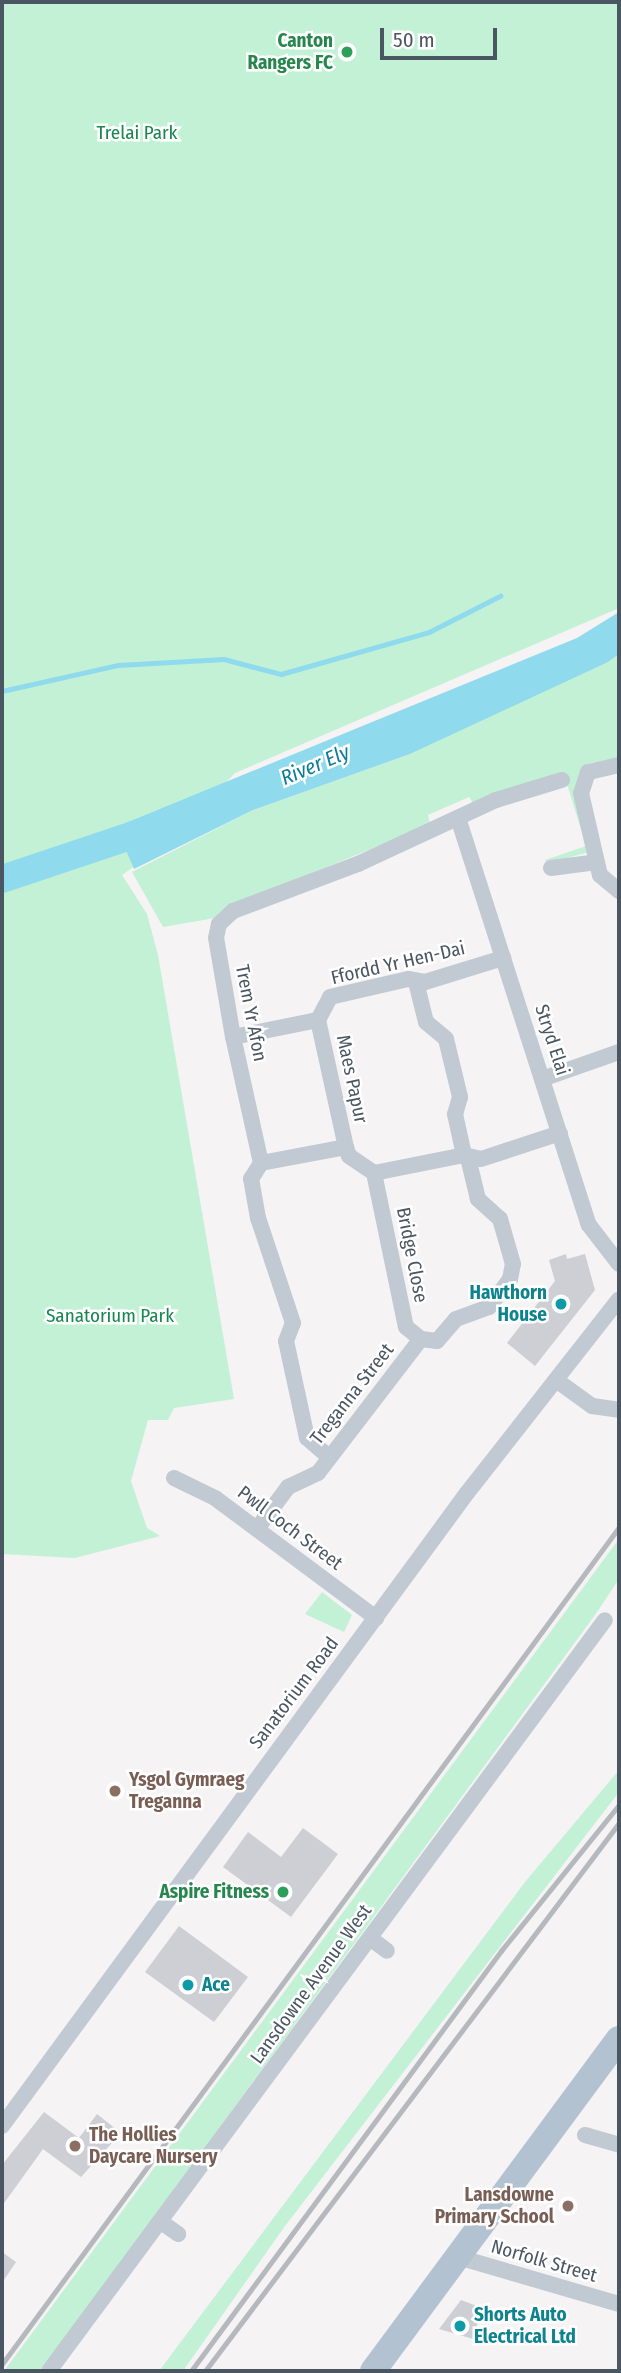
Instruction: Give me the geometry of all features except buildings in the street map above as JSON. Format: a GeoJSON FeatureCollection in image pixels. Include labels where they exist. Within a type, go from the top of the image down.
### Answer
{"type":"FeatureCollection","features":[{"type":"Feature","properties":{"kind":"main road"},"geometry":{"type":"LineString","coordinates":[[373,2371],[619,2039]]}},
{"type":"Feature","properties":{"kind":"street"},"geometry":{"type":"LineString","coordinates":[[619,765],[594,769],[581,785],[600,875],[619,891]]}},
{"type":"Feature","properties":{"kind":"street","name":"Trem Yr Afon"},"geometry":{"type":"LineString","coordinates":[[329,1457],[307,1438],[286,1341],[293,1323],[287,1297],[279,1290],[251,1179],[261,1163],[233,1037],[216,938],[221,919],[459,821],[496,800],[562,779]]}},
{"type":"Feature","properties":{"kind":"street","name":"Stryd Elai"},"geometry":{"type":"LineString","coordinates":[[459,821],[589,1225],[619,1264]]}},
{"type":"Feature","properties":{"kind":"street"},"geometry":{"type":"LineString","coordinates":[[551,868],[597,862]]}},
{"type":"Feature","properties":{"kind":"street","name":"Ffordd Yr Hen-Dai"},"geometry":{"type":"LineString","coordinates":[[318,1020],[330,997],[408,979],[416,982],[503,958]]}},
{"type":"Feature","properties":{"kind":"street"},"geometry":{"type":"LineString","coordinates":[[416,982],[426,1022],[446,1039],[460,1097],[454,1114],[466,1156]]}},
{"type":"Feature","properties":{"kind":"street"},"geometry":{"type":"LineString","coordinates":[[233,1037],[318,1020]]}},
{"type":"Feature","properties":{"kind":"street","name":"Maes Papur"},"geometry":{"type":"LineString","coordinates":[[318,1020],[346,1147]]}},
{"type":"Feature","properties":{"kind":"street"},"geometry":{"type":"LineString","coordinates":[[542,1079],[619,1052]]}},
{"type":"Feature","properties":{"kind":"street"},"geometry":{"type":"LineString","coordinates":[[261,1163],[346,1147],[349,1156],[374,1173],[466,1156],[481,1159],[560,1133]]}},
{"type":"Feature","properties":{"kind":"street","name":"Treganna Street"},"geometry":{"type":"LineString","coordinates":[[257,1529],[288,1487],[318,1473],[421,1339],[437,1340],[456,1319],[489,1307],[513,1273],[500,1219],[478,1199],[466,1156]]}},
{"type":"Feature","properties":{"kind":"street","name":"Bridge Close"},"geometry":{"type":"LineString","coordinates":[[374,1173],[405,1327],[421,1339]]}},
{"type":"Feature","properties":{"kind":"street","name":"Sanatorium Road"},"geometry":{"type":"LineString","coordinates":[[2,2126],[376,1618],[619,1299]]}},
{"type":"Feature","properties":{"kind":"street"},"geometry":{"type":"LineString","coordinates":[[556,1380],[592,1406],[619,1410]]}},
{"type":"Feature","properties":{"kind":"street","name":"Pwll Coch Street"},"geometry":{"type":"LineString","coordinates":[[174,1478],[201,1489],[376,1618]]}},
{"type":"Feature","properties":{"kind":"street","name":"Lansdowne Avenue West"},"geometry":{"type":"LineString","coordinates":[[49,2371],[605,1620]]}},
{"type":"Feature","properties":{"kind":"street"},"geometry":{"type":"LineString","coordinates":[[571,1666],[585,1678]]}},
{"type":"Feature","properties":{"kind":"street"},"geometry":{"type":"LineString","coordinates":[[370,1938],[387,1951]]}},
{"type":"Feature","properties":{"kind":"street"},"geometry":{"type":"LineString","coordinates":[[585,2135],[619,2145]]}},
{"type":"Feature","properties":{"kind":"street"},"geometry":{"type":"LineString","coordinates":[[161,2222],[178,2234]]}},
{"type":"Feature","properties":{"kind":"street","name":"Norfolk Street"},"geometry":{"type":"LineString","coordinates":[[458,2257],[619,2304]]}},
{"type":"Feature","properties":{"kind":"green space"},"geometry":{"type":"Polygon","coordinates":[[[2,2],[619,2],[619,608],[235,773],[168,842],[122,875],[147,914],[158,955],[234,1399],[174,1408],[168,1420],[148,1420],[131,1481],[147,1528],[160,1536],[75,1558],[2,1554],[2,2]]]}},
{"type":"Feature","properties":{"kind":"green space"},"geometry":{"type":"Polygon","coordinates":[[[619,654],[619,758],[590,763],[585,770],[589,852],[549,863],[552,877],[545,860],[586,846],[564,774],[474,805],[469,797],[428,815],[430,825],[226,908],[215,918],[163,927],[132,872],[253,810],[410,754],[619,654]]]}},
{"type":"Feature","properties":{"kind":"green space"},"geometry":{"type":"Polygon","coordinates":[[[619,1539],[619,1579],[595,1615],[90,2304],[39,2371],[4,2371],[619,1539]]]}},
{"type":"Feature","properties":{"kind":"green space"},"geometry":{"type":"Polygon","coordinates":[[[322,1592],[352,1615],[344,1632],[305,1614],[322,1592]]]}},
{"type":"Feature","properties":{"kind":"green space"},"geometry":{"type":"Polygon","coordinates":[[[619,1770],[619,1792],[285,2226],[183,2371],[159,2371],[525,1882],[619,1770]]]}},
{"type":"Feature","properties":{"kind":"water"},"geometry":{"type":"Polygon","coordinates":[[[619,612],[619,654],[608,662],[410,754],[253,810],[134,869],[116,827],[577,638],[619,612]]]}},
{"type":"Feature","properties":{"kind":"waterway"},"geometry":{"type":"LineString","coordinates":[[2,691],[118,665],[224,659],[281,674],[429,632],[500,596]]}},
{"type":"Feature","properties":{"kind":"waterway","name":"River Ely"},"geometry":{"type":"LineString","coordinates":[[2,879],[157,827]]}},
{"type":"Feature","properties":{"kind":"railway"},"geometry":{"type":"LineString","coordinates":[[2,2364],[619,1527]]}},
{"type":"Feature","properties":{"kind":"railway"},"geometry":{"type":"LineString","coordinates":[[191,2371],[501,1951],[619,1805]]}},
{"type":"Feature","properties":{"kind":"railway"},"geometry":{"type":"LineString","coordinates":[[205,2371],[619,1823]]}},
{"type":"Feature","properties":{"kind":"place","name":"Canton Rangers FC"},"geometry":{"type":"Point","coordinates":[347,52]}},
{"type":"Feature","properties":{"kind":"place","name":"Hawthorn House"},"geometry":{"type":"Point","coordinates":[561,1304]}},
{"type":"Feature","properties":{"kind":"place","name":"Ysgol Gymraeg Treganna"},"geometry":{"type":"Point","coordinates":[115,1791]}},
{"type":"Feature","properties":{"kind":"place","name":"Aspire Fitness"},"geometry":{"type":"Point","coordinates":[283,1892]}},
{"type":"Feature","properties":{"kind":"place","name":"Ace"},"geometry":{"type":"Point","coordinates":[188,1985]}},
{"type":"Feature","properties":{"kind":"place","name":"The Hollies Daycare Nursery"},"geometry":{"type":"Point","coordinates":[75,2146]}},
{"type":"Feature","properties":{"kind":"place","name":"Lansdowne Primary School"},"geometry":{"type":"Point","coordinates":[568,2206]}},
{"type":"Feature","properties":{"kind":"place","name":"Shorts Auto Electrical Ltd"},"geometry":{"type":"Point","coordinates":[460,2326]}},
{"type":"Feature","properties":{"kind":"park label","name":"Trelai Park"},"geometry":{"type":"Point","coordinates":[137,133]}},
{"type":"Feature","properties":{"kind":"park label","name":"Sanatorium Park"},"geometry":{"type":"Point","coordinates":[110,1316]}}]}
